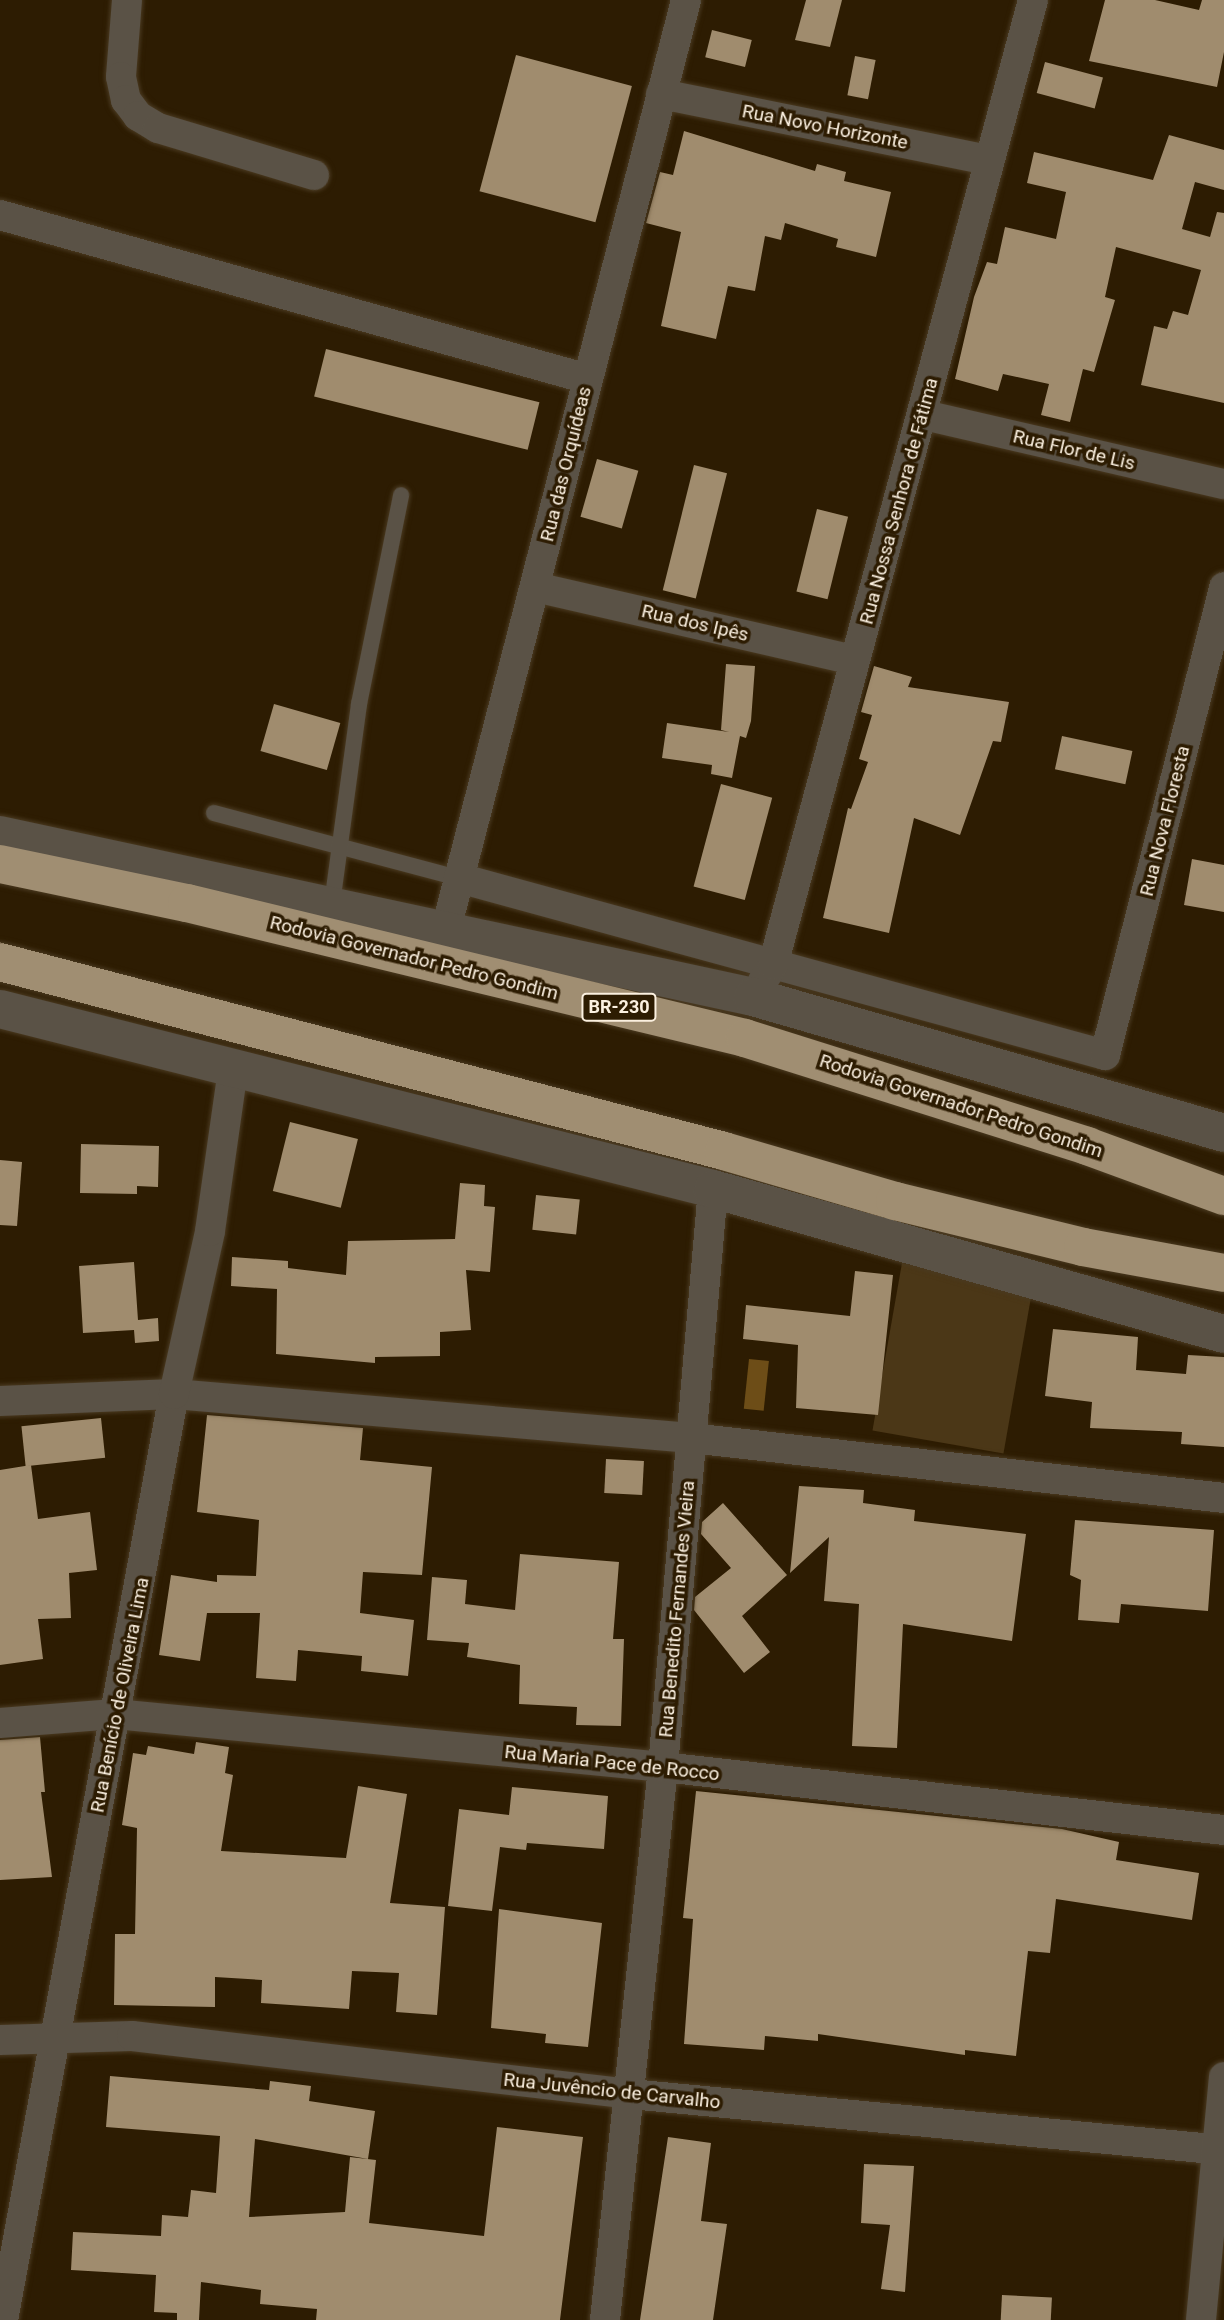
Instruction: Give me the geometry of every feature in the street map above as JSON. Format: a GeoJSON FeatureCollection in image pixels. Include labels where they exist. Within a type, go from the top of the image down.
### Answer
{"type":"FeatureCollection","features":[{"type":"Feature","properties":{"kind":"highway","name":"Rodovia Governador Pedro Gondim"},"geometry":{"type":"LineString","coordinates":[[0,864],[187,903],[745,1038],[1087,1146],[1224,1196]]}},
{"type":"Feature","properties":{"kind":"highway"},"geometry":{"type":"LineString","coordinates":[[0,962],[711,1147],[895,1201],[1083,1247],[1224,1273]]}},
{"type":"Feature","properties":{"kind":"street"},"geometry":{"type":"LineString","coordinates":[[127,0],[121,77],[126,100],[138,116],[158,128],[314,176]]}},
{"type":"Feature","properties":{"kind":"street","name":"Rua das Orquídeas"},"geometry":{"type":"LineString","coordinates":[[446,929],[686,0]]}},
{"type":"Feature","properties":{"kind":"street","name":"Rua Nossa Senhora de Fátima"},"geometry":{"type":"LineString","coordinates":[[753,997],[773,965],[924,415],[1033,0]]}},
{"type":"Feature","properties":{"kind":"street","name":"Rua Novo Horizonte"},"geometry":{"type":"LineString","coordinates":[[661,94],[989,160]]}},
{"type":"Feature","properties":{"kind":"street"},"geometry":{"type":"LineString","coordinates":[[0,215],[588,379]]}},
{"type":"Feature","properties":{"kind":"street","name":"Rua Flor de Lis"},"geometry":{"type":"LineString","coordinates":[[924,415],[1224,484]]}},
{"type":"Feature","properties":{"kind":"street","name":"Rua dos Ipês"},"geometry":{"type":"LineString","coordinates":[[535,587],[855,660]]}},
{"type":"Feature","properties":{"kind":"street","name":"Rua Nova Floresta"},"geometry":{"type":"LineString","coordinates":[[773,965],[1105,1055],[1224,587]]}},
{"type":"Feature","properties":{"kind":"street"},"geometry":{"type":"LineString","coordinates":[[0,835],[331,904],[753,997],[1224,1133]]}},
{"type":"Feature","properties":{"kind":"street"},"geometry":{"type":"LineString","coordinates":[[459,878],[773,965]]}},
{"type":"Feature","properties":{"kind":"street"},"geometry":{"type":"LineString","coordinates":[[0,1009],[713,1189],[1224,1334]]}},
{"type":"Feature","properties":{"kind":"street","name":"Rua Benício de Oliveira Lima"},"geometry":{"type":"LineString","coordinates":[[3,2320],[174,1394],[210,1231],[233,1069]]}},
{"type":"Feature","properties":{"kind":"street","name":"Rua Benedito Fernandes Vieira"},"geometry":{"type":"LineString","coordinates":[[605,2320],[663,1767],[713,1189]]}},
{"type":"Feature","properties":{"kind":"street"},"geometry":{"type":"LineString","coordinates":[[0,1401],[174,1394],[691,1438],[1224,1498]]}},
{"type":"Feature","properties":{"kind":"street","name":"Rua Maria Pace de Rocco"},"geometry":{"type":"LineString","coordinates":[[0,1723],[115,1714],[663,1767],[1224,1830]]}},
{"type":"Feature","properties":{"kind":"street","name":"Rua Juvêncio de Carvalho"},"geometry":{"type":"LineString","coordinates":[[0,2040],[54,2036],[132,2036],[630,2094],[1221,2149]]}},
{"type":"Feature","properties":{"kind":"street"},"geometry":{"type":"LineString","coordinates":[[1201,2320],[1221,2149],[1224,2077]]}},
{"type":"Feature","properties":{"kind":"lane"},"geometry":{"type":"LineString","coordinates":[[331,904],[336,846],[401,495]]}},
{"type":"Feature","properties":{"kind":"lane"},"geometry":{"type":"LineString","coordinates":[[214,813],[459,878]]}},
{"type":"Feature","properties":{"kind":"shaded area"},"geometry":{"type":"Polygon","coordinates":[[[902,1263],[1033,1286],[1003,1454],[872,1430],[902,1263]]]}},
{"type":"Feature","properties":{"kind":"shaded area"},"geometry":{"type":"Polygon","coordinates":[[[749,1359],[769,1361],[764,1411],[744,1409],[749,1359]]]}},
{"type":"Feature","properties":{"kind":"building"},"geometry":{"type":"Polygon","coordinates":[[[806,0],[842,0],[830,47],[795,40],[806,0]]]}},
{"type":"Feature","properties":{"kind":"building"},"geometry":{"type":"Polygon","coordinates":[[[1105,0],[1155,0],[1199,10],[1202,0],[1224,0],[1224,52],[1217,87],[1089,61],[1105,0]]]}},
{"type":"Feature","properties":{"kind":"building"},"geometry":{"type":"Polygon","coordinates":[[[712,30],[752,40],[745,67],[705,57],[712,30]]]}},
{"type":"Feature","properties":{"kind":"building"},"geometry":{"type":"Polygon","coordinates":[[[516,55],[632,86],[595,222],[480,191],[516,55]]]}},
{"type":"Feature","properties":{"kind":"building"},"geometry":{"type":"Polygon","coordinates":[[[855,56],[876,60],[868,99],[847,95],[855,56]]]}},
{"type":"Feature","properties":{"kind":"building"},"geometry":{"type":"Polygon","coordinates":[[[1045,62],[1103,78],[1095,108],[1037,93],[1045,62]]]}},
{"type":"Feature","properties":{"kind":"building"},"geometry":{"type":"Polygon","coordinates":[[[684,131],[815,171],[817,164],[846,172],[844,181],[891,192],[876,257],[836,247],[838,239],[785,223],[781,240],[765,236],[755,291],[728,286],[716,339],[661,326],[681,232],[646,223],[660,172],[673,175],[684,131]]]}},
{"type":"Feature","properties":{"kind":"building"},"geometry":{"type":"Polygon","coordinates":[[[1169,135],[1224,150],[1224,190],[1195,182],[1182,229],[1210,237],[1217,212],[1224,213],[1224,403],[1141,385],[1154,326],[1167,329],[1173,311],[1188,315],[1201,270],[1116,247],[1105,297],[1115,300],[1094,372],[1083,369],[1070,422],[1041,415],[1049,384],[1003,374],[998,391],[955,379],[974,297],[987,262],[997,264],[1005,227],[1056,239],[1066,192],[1027,183],[1034,152],[1153,180],[1169,135]]]}},
{"type":"Feature","properties":{"kind":"building"},"geometry":{"type":"Polygon","coordinates":[[[326,349],[539,402],[528,450],[314,397],[326,349]]]}},
{"type":"Feature","properties":{"kind":"building"},"geometry":{"type":"Polygon","coordinates":[[[597,459],[638,471],[622,529],[580,517],[597,459]]]}},
{"type":"Feature","properties":{"kind":"building"},"geometry":{"type":"Polygon","coordinates":[[[694,465],[727,473],[696,598],[663,590],[694,465]]]}},
{"type":"Feature","properties":{"kind":"building"},"geometry":{"type":"Polygon","coordinates":[[[817,509],[848,517],[827,599],[796,591],[817,509]]]}},
{"type":"Feature","properties":{"kind":"building"},"geometry":{"type":"Polygon","coordinates":[[[726,664],[755,666],[751,721],[746,738],[740,736],[732,778],[711,774],[712,765],[662,758],[667,723],[729,732],[721,730],[726,664]]]}},
{"type":"Feature","properties":{"kind":"building"},"geometry":{"type":"Polygon","coordinates":[[[874,666],[912,677],[908,687],[1009,702],[1001,742],[993,741],[960,835],[914,818],[889,933],[823,918],[848,808],[851,809],[868,762],[859,759],[872,715],[861,712],[874,666]]]}},
{"type":"Feature","properties":{"kind":"building"},"geometry":{"type":"Polygon","coordinates":[[[274,704],[340,723],[327,770],[260,751],[274,704]]]}},
{"type":"Feature","properties":{"kind":"building"},"geometry":{"type":"Polygon","coordinates":[[[1062,736],[1132,751],[1125,784],[1055,769],[1062,736]]]}},
{"type":"Feature","properties":{"kind":"building"},"geometry":{"type":"Polygon","coordinates":[[[721,784],[772,798],[745,900],[694,886],[721,784]]]}},
{"type":"Feature","properties":{"kind":"building"},"geometry":{"type":"Polygon","coordinates":[[[1192,859],[1224,865],[1224,912],[1184,905],[1192,859]]]}},
{"type":"Feature","properties":{"kind":"building"},"geometry":{"type":"Polygon","coordinates":[[[290,1122],[358,1139],[341,1208],[273,1191],[290,1122]]]}},
{"type":"Feature","properties":{"kind":"building"},"geometry":{"type":"Polygon","coordinates":[[[81,1144],[159,1146],[158,1187],[137,1186],[137,1194],[80,1193],[81,1144]]]}},
{"type":"Feature","properties":{"kind":"building"},"geometry":{"type":"Polygon","coordinates":[[[0,1160],[22,1162],[17,1226],[0,1225],[0,1160]]]}},
{"type":"Feature","properties":{"kind":"building"},"geometry":{"type":"Polygon","coordinates":[[[460,1183],[485,1185],[484,1206],[495,1207],[490,1272],[466,1270],[471,1330],[440,1332],[440,1356],[375,1357],[375,1363],[276,1354],[277,1289],[231,1286],[232,1257],[288,1261],[288,1268],[346,1275],[348,1241],[455,1239],[460,1183]]]}},
{"type":"Feature","properties":{"kind":"building"},"geometry":{"type":"Polygon","coordinates":[[[536,1195],[580,1200],[576,1234],[532,1230],[536,1195]]]}},
{"type":"Feature","properties":{"kind":"building"},"geometry":{"type":"Polygon","coordinates":[[[134,1262],[138,1320],[158,1318],[159,1341],[135,1343],[134,1330],[83,1333],[79,1266],[134,1262]]]}},
{"type":"Feature","properties":{"kind":"building"},"geometry":{"type":"Polygon","coordinates":[[[855,1271],[893,1275],[878,1415],[796,1408],[798,1345],[743,1339],[746,1305],[850,1316],[855,1271]]]}},
{"type":"Feature","properties":{"kind":"building"},"geometry":{"type":"Polygon","coordinates":[[[1053,1329],[1138,1337],[1136,1370],[1186,1374],[1188,1355],[1224,1357],[1224,1447],[1181,1444],[1182,1432],[1090,1428],[1092,1402],[1045,1396],[1053,1329]]]}},
{"type":"Feature","properties":{"kind":"building"},"geometry":{"type":"Polygon","coordinates":[[[207,1415],[363,1428],[360,1460],[432,1467],[422,1575],[363,1572],[360,1613],[414,1620],[408,1676],[361,1671],[362,1656],[298,1650],[296,1681],[256,1678],[260,1613],[207,1613],[200,1661],[159,1655],[171,1575],[217,1582],[217,1575],[256,1576],[259,1520],[197,1512],[207,1415]]]}},
{"type":"Feature","properties":{"kind":"building"},"geometry":{"type":"Polygon","coordinates":[[[101,1418],[105,1458],[26,1466],[21,1426],[101,1418]]]}},
{"type":"Feature","properties":{"kind":"building"},"geometry":{"type":"Polygon","coordinates":[[[606,1459],[644,1461],[642,1495],[604,1493],[606,1459]]]}},
{"type":"Feature","properties":{"kind":"building"},"geometry":{"type":"Polygon","coordinates":[[[31,1465],[38,1519],[90,1512],[97,1570],[69,1573],[71,1618],[38,1619],[43,1659],[0,1665],[0,1470],[31,1465]]]}},
{"type":"Feature","properties":{"kind":"building"},"geometry":{"type":"Polygon","coordinates":[[[799,1486],[864,1490],[863,1503],[915,1510],[914,1521],[1026,1534],[1012,1641],[903,1624],[897,1748],[852,1746],[859,1604],[824,1601],[829,1537],[790,1573],[799,1486]]]}},
{"type":"Feature","properties":{"kind":"building"},"geometry":{"type":"Polygon","coordinates":[[[723,1503],[787,1575],[742,1616],[770,1652],[744,1673],[694,1610],[695,1597],[731,1568],[701,1534],[702,1522],[723,1503]]]}},
{"type":"Feature","properties":{"kind":"building"},"geometry":{"type":"Polygon","coordinates":[[[1075,1520],[1214,1530],[1208,1611],[1121,1604],[1119,1623],[1078,1620],[1081,1580],[1070,1575],[1075,1520]]]}},
{"type":"Feature","properties":{"kind":"building"},"geometry":{"type":"Polygon","coordinates":[[[520,1554],[619,1562],[613,1639],[624,1639],[621,1726],[576,1725],[577,1707],[519,1704],[520,1665],[467,1657],[469,1643],[427,1640],[432,1577],[467,1580],[465,1604],[515,1610],[520,1554]]]}},
{"type":"Feature","properties":{"kind":"building"},"geometry":{"type":"Polygon","coordinates":[[[40,1737],[45,1792],[41,1792],[52,1877],[0,1880],[0,1740],[40,1737]]]}},
{"type":"Feature","properties":{"kind":"building"},"geometry":{"type":"Polygon","coordinates":[[[196,1742],[229,1747],[225,1773],[233,1775],[221,1851],[346,1858],[358,1786],[407,1794],[390,1903],[445,1907],[437,2015],[396,2012],[399,1973],[352,1971],[349,2009],[261,2003],[262,1980],[215,1977],[215,2007],[114,2005],[115,1934],[135,1934],[137,1828],[122,1825],[133,1753],[146,1755],[148,1746],[194,1754],[196,1742]]]}},
{"type":"Feature","properties":{"kind":"building"},"geometry":{"type":"Polygon","coordinates":[[[512,1787],[608,1796],[604,1849],[527,1843],[526,1850],[500,1847],[492,1911],[448,1906],[459,1809],[509,1815],[512,1787]]]}},
{"type":"Feature","properties":{"kind":"building"},"geometry":{"type":"Polygon","coordinates":[[[696,1791],[1062,1829],[1119,1842],[1116,1860],[1199,1873],[1192,1920],[1056,1899],[1050,1953],[1028,1951],[1016,2056],[965,2050],[965,2055],[818,2034],[818,2041],[765,2036],[764,2050],[684,2044],[693,1919],[683,1918],[696,1791]]]}},
{"type":"Feature","properties":{"kind":"building"},"geometry":{"type":"Polygon","coordinates":[[[499,1909],[602,1923],[588,2047],[545,2043],[546,2034],[491,2028],[499,1909]]]}},
{"type":"Feature","properties":{"kind":"building"},"geometry":{"type":"Polygon","coordinates":[[[110,2076],[269,2090],[270,2081],[311,2086],[309,2101],[375,2111],[368,2159],[255,2139],[249,2217],[345,2212],[350,2157],[376,2160],[369,2223],[484,2236],[497,2127],[583,2137],[560,2320],[316,2320],[317,2309],[260,2304],[261,2290],[201,2282],[199,2320],[177,2320],[177,2313],[154,2312],[156,2275],[71,2270],[73,2232],[161,2236],[162,2215],[188,2217],[191,2190],[216,2193],[220,2136],[106,2127],[110,2076]]]}},
{"type":"Feature","properties":{"kind":"building"},"geometry":{"type":"Polygon","coordinates":[[[668,2137],[711,2143],[701,2221],[727,2224],[713,2320],[640,2320],[668,2137]]]}},
{"type":"Feature","properties":{"kind":"building"},"geometry":{"type":"Polygon","coordinates":[[[864,2164],[914,2166],[905,2292],[881,2289],[890,2225],[861,2223],[864,2164]]]}},
{"type":"Feature","properties":{"kind":"building"},"geometry":{"type":"Polygon","coordinates":[[[1002,2295],[1052,2298],[1051,2320],[1001,2320],[1002,2295]]]}}]}
